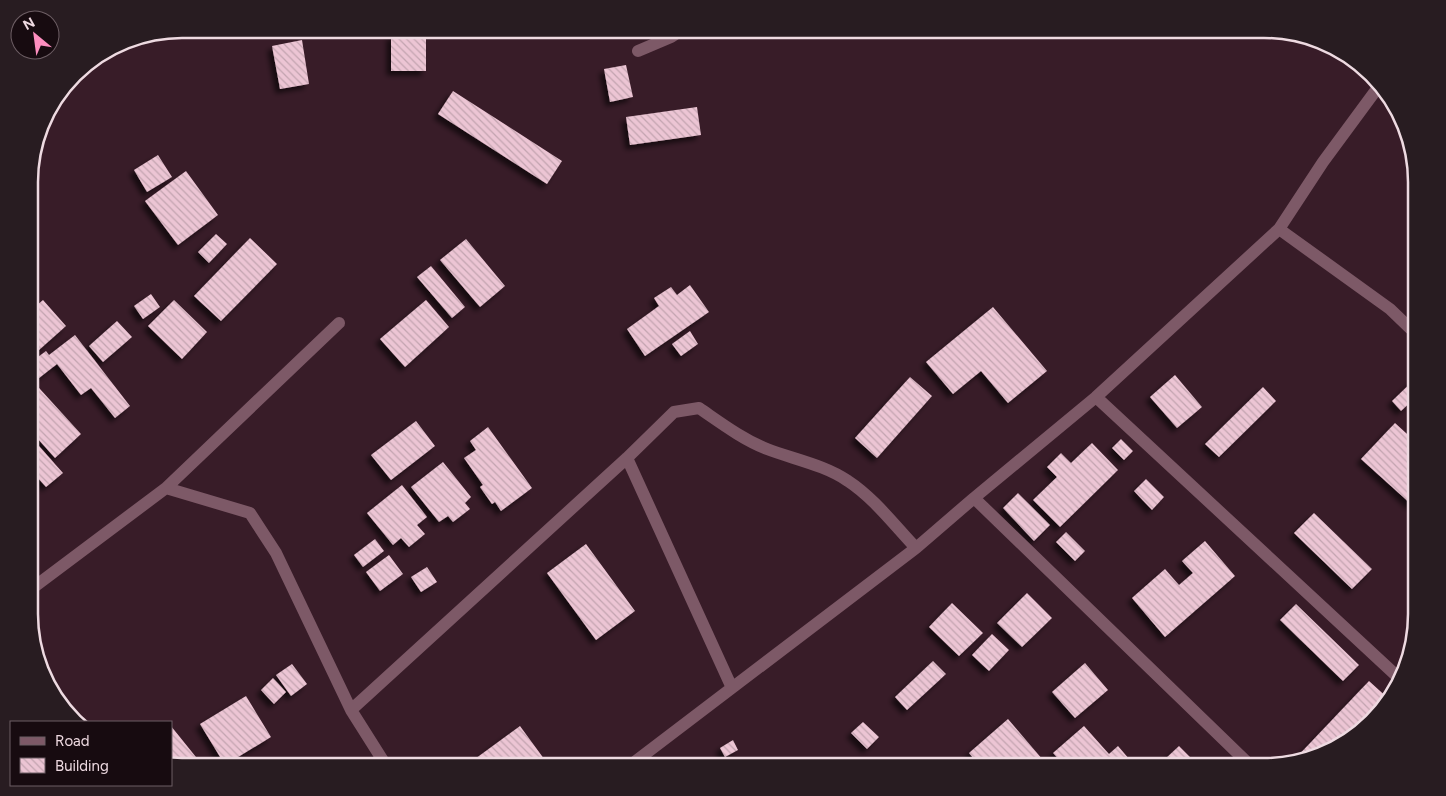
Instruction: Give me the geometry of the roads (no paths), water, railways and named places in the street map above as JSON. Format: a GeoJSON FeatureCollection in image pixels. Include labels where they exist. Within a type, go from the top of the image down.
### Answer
{"type":"FeatureCollection","features":[{"type":"Feature","properties":{"kind":"street"},"geometry":{"type":"LineString","coordinates":[[638,51],[672,38]]}},
{"type":"Feature","properties":{"kind":"street"},"geometry":{"type":"LineString","coordinates":[[640,758],[916,548],[1096,397],[1279,229],[1323,162],[1376,91]]}},
{"type":"Feature","properties":{"kind":"street"},"geometry":{"type":"LineString","coordinates":[[1279,229],[1390,309],[1408,326]]}},
{"type":"Feature","properties":{"kind":"street"},"geometry":{"type":"LineString","coordinates":[[38,584],[166,488],[340,323]]}},
{"type":"Feature","properties":{"kind":"street"},"geometry":{"type":"LineString","coordinates":[[1096,397],[1395,675]]}},
{"type":"Feature","properties":{"kind":"street"},"geometry":{"type":"LineString","coordinates":[[351,710],[628,458],[674,412],[699,408],[746,440],[769,450],[803,460],[848,481],[874,504],[916,548]]}},
{"type":"Feature","properties":{"kind":"street"},"geometry":{"type":"LineString","coordinates":[[628,458],[732,688]]}},
{"type":"Feature","properties":{"kind":"street"},"geometry":{"type":"LineString","coordinates":[[166,488],[250,513],[276,553],[351,710],[381,758]]}},
{"type":"Feature","properties":{"kind":"street"},"geometry":{"type":"LineString","coordinates":[[974,498],[1243,758]]}}]}
